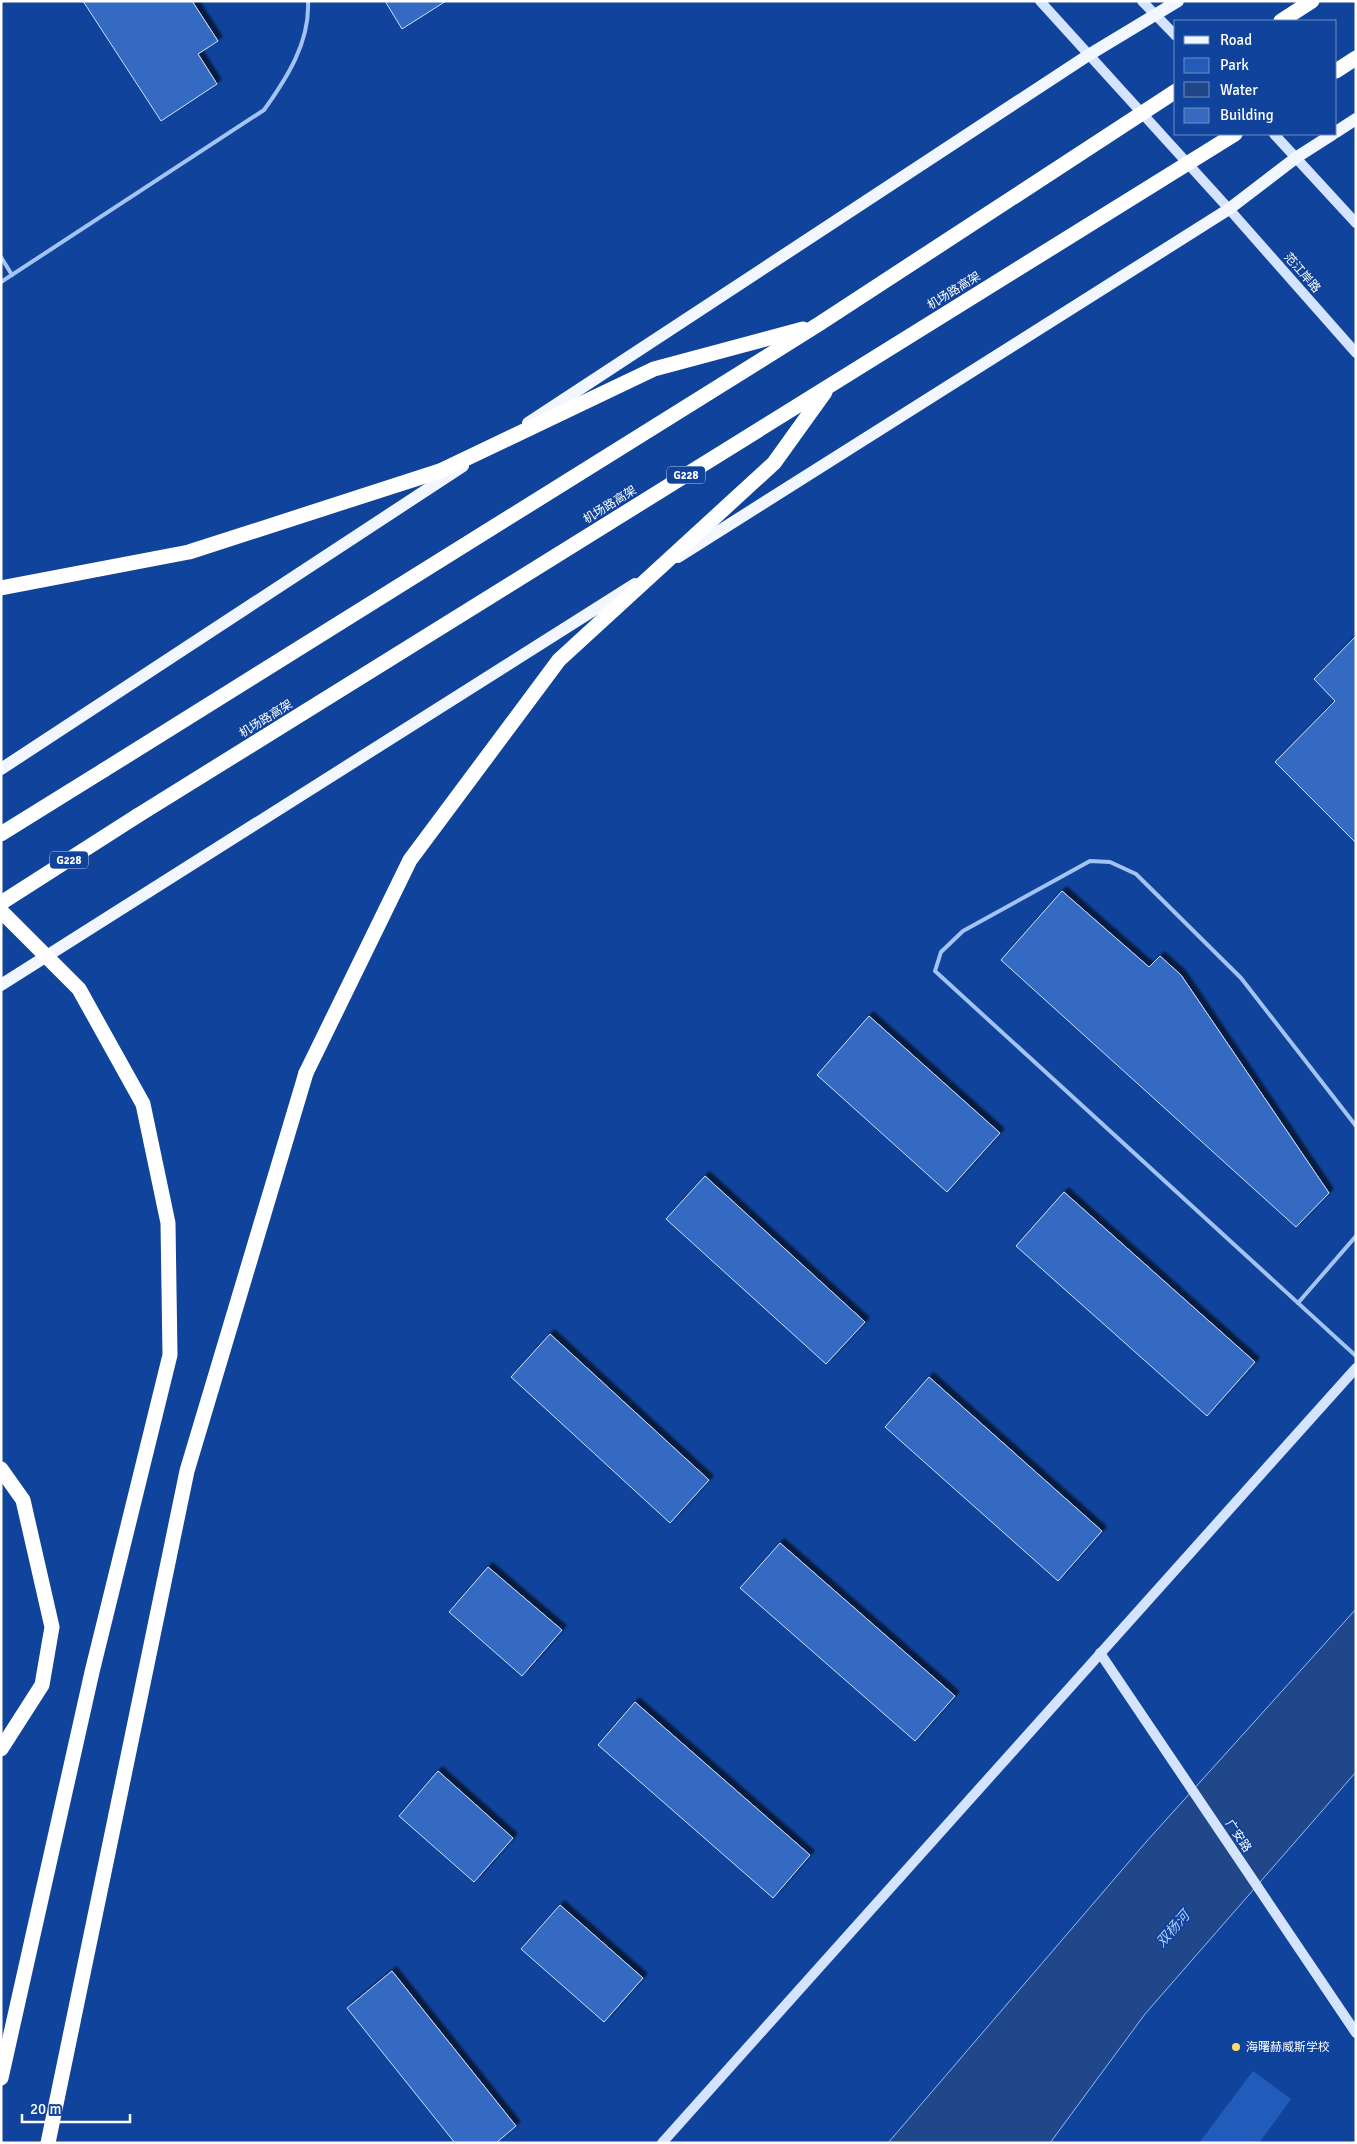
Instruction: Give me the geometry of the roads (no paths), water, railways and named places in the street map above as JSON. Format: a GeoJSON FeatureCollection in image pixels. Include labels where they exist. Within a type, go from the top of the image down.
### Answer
{"type":"FeatureCollection","features":[{"type":"Feature","properties":{"kind":"highway"},"geometry":{"type":"LineString","coordinates":[[1284,20],[1312,1]]}},
{"type":"Feature","properties":{"kind":"highway"},"geometry":{"type":"LineString","coordinates":[[1337,70],[1356,58]]}},
{"type":"Feature","properties":{"kind":"highway"},"geometry":{"type":"LineString","coordinates":[[1,834],[819,324],[1174,91]]}},
{"type":"Feature","properties":{"kind":"highway","name":"机场路高架"},"geometry":{"type":"LineString","coordinates":[[1,903],[1233,135]]}},
{"type":"Feature","properties":{"kind":"highway"},"geometry":{"type":"LineString","coordinates":[[1,588],[189,552],[440,471],[654,369],[819,324]]}},
{"type":"Feature","properties":{"kind":"highway"},"geometry":{"type":"LineString","coordinates":[[48,2143],[187,1471],[306,1073],[410,860],[559,660],[774,462],[829,386]]}},
{"type":"Feature","properties":{"kind":"highway"},"geometry":{"type":"LineString","coordinates":[[1,911],[79,989],[143,1104],[168,1223],[170,1355],[92,1672],[1,2078]]}},
{"type":"Feature","properties":{"kind":"highway"},"geometry":{"type":"LineString","coordinates":[[1,1469],[23,1500],[52,1627],[42,1685],[1,1748]]}},
{"type":"Feature","properties":{"kind":"main road"},"geometry":{"type":"LineString","coordinates":[[1,768],[1088,56],[1178,1]]}},
{"type":"Feature","properties":{"kind":"main road"},"geometry":{"type":"LineString","coordinates":[[1337,131],[1356,119]]}},
{"type":"Feature","properties":{"kind":"main road"},"geometry":{"type":"LineString","coordinates":[[1,985],[1229,209],[1298,157],[1331,135]]}},
{"type":"Feature","properties":{"kind":"street","name":"范江岸路"},"geometry":{"type":"LineString","coordinates":[[1040,1],[1229,209],[1356,353]]}},
{"type":"Feature","properties":{"kind":"street"},"geometry":{"type":"LineString","coordinates":[[1142,1],[1174,34]]}},
{"type":"Feature","properties":{"kind":"street"},"geometry":{"type":"LineString","coordinates":[[1275,135],[1298,157],[1356,223]]}},
{"type":"Feature","properties":{"kind":"street"},"geometry":{"type":"LineString","coordinates":[[662,2143],[1356,1368]]}},
{"type":"Feature","properties":{"kind":"street","name":"广安路"},"geometry":{"type":"LineString","coordinates":[[1100,1653],[1356,2033]]}},
{"type":"Feature","properties":{"kind":"lane"},"geometry":{"type":"LineString","coordinates":[[1,282],[264,110],[284,82],[301,46],[308,1]]}},
{"type":"Feature","properties":{"kind":"lane"},"geometry":{"type":"LineString","coordinates":[[1,257],[12,275]]}},
{"type":"Feature","properties":{"kind":"lane"},"geometry":{"type":"LineString","coordinates":[[1356,1126],[1242,978],[1136,874],[1110,862],[1090,861],[963,930],[941,952],[935,971],[1356,1356]]}},
{"type":"Feature","properties":{"kind":"lane"},"geometry":{"type":"LineString","coordinates":[[1298,1304],[1356,1236]]}},
{"type":"Feature","properties":{"kind":"water","name":"双杨河"},"geometry":{"type":"Polygon","coordinates":[[[1356,1609],[1356,1772],[1145,2014],[1050,2143],[888,2143],[1146,1842],[1356,1609]]]}},
{"type":"Feature","properties":{"kind":"place","name":"海曙赫威斯学校"},"geometry":{"type":"Point","coordinates":[1236,2047]}}]}
